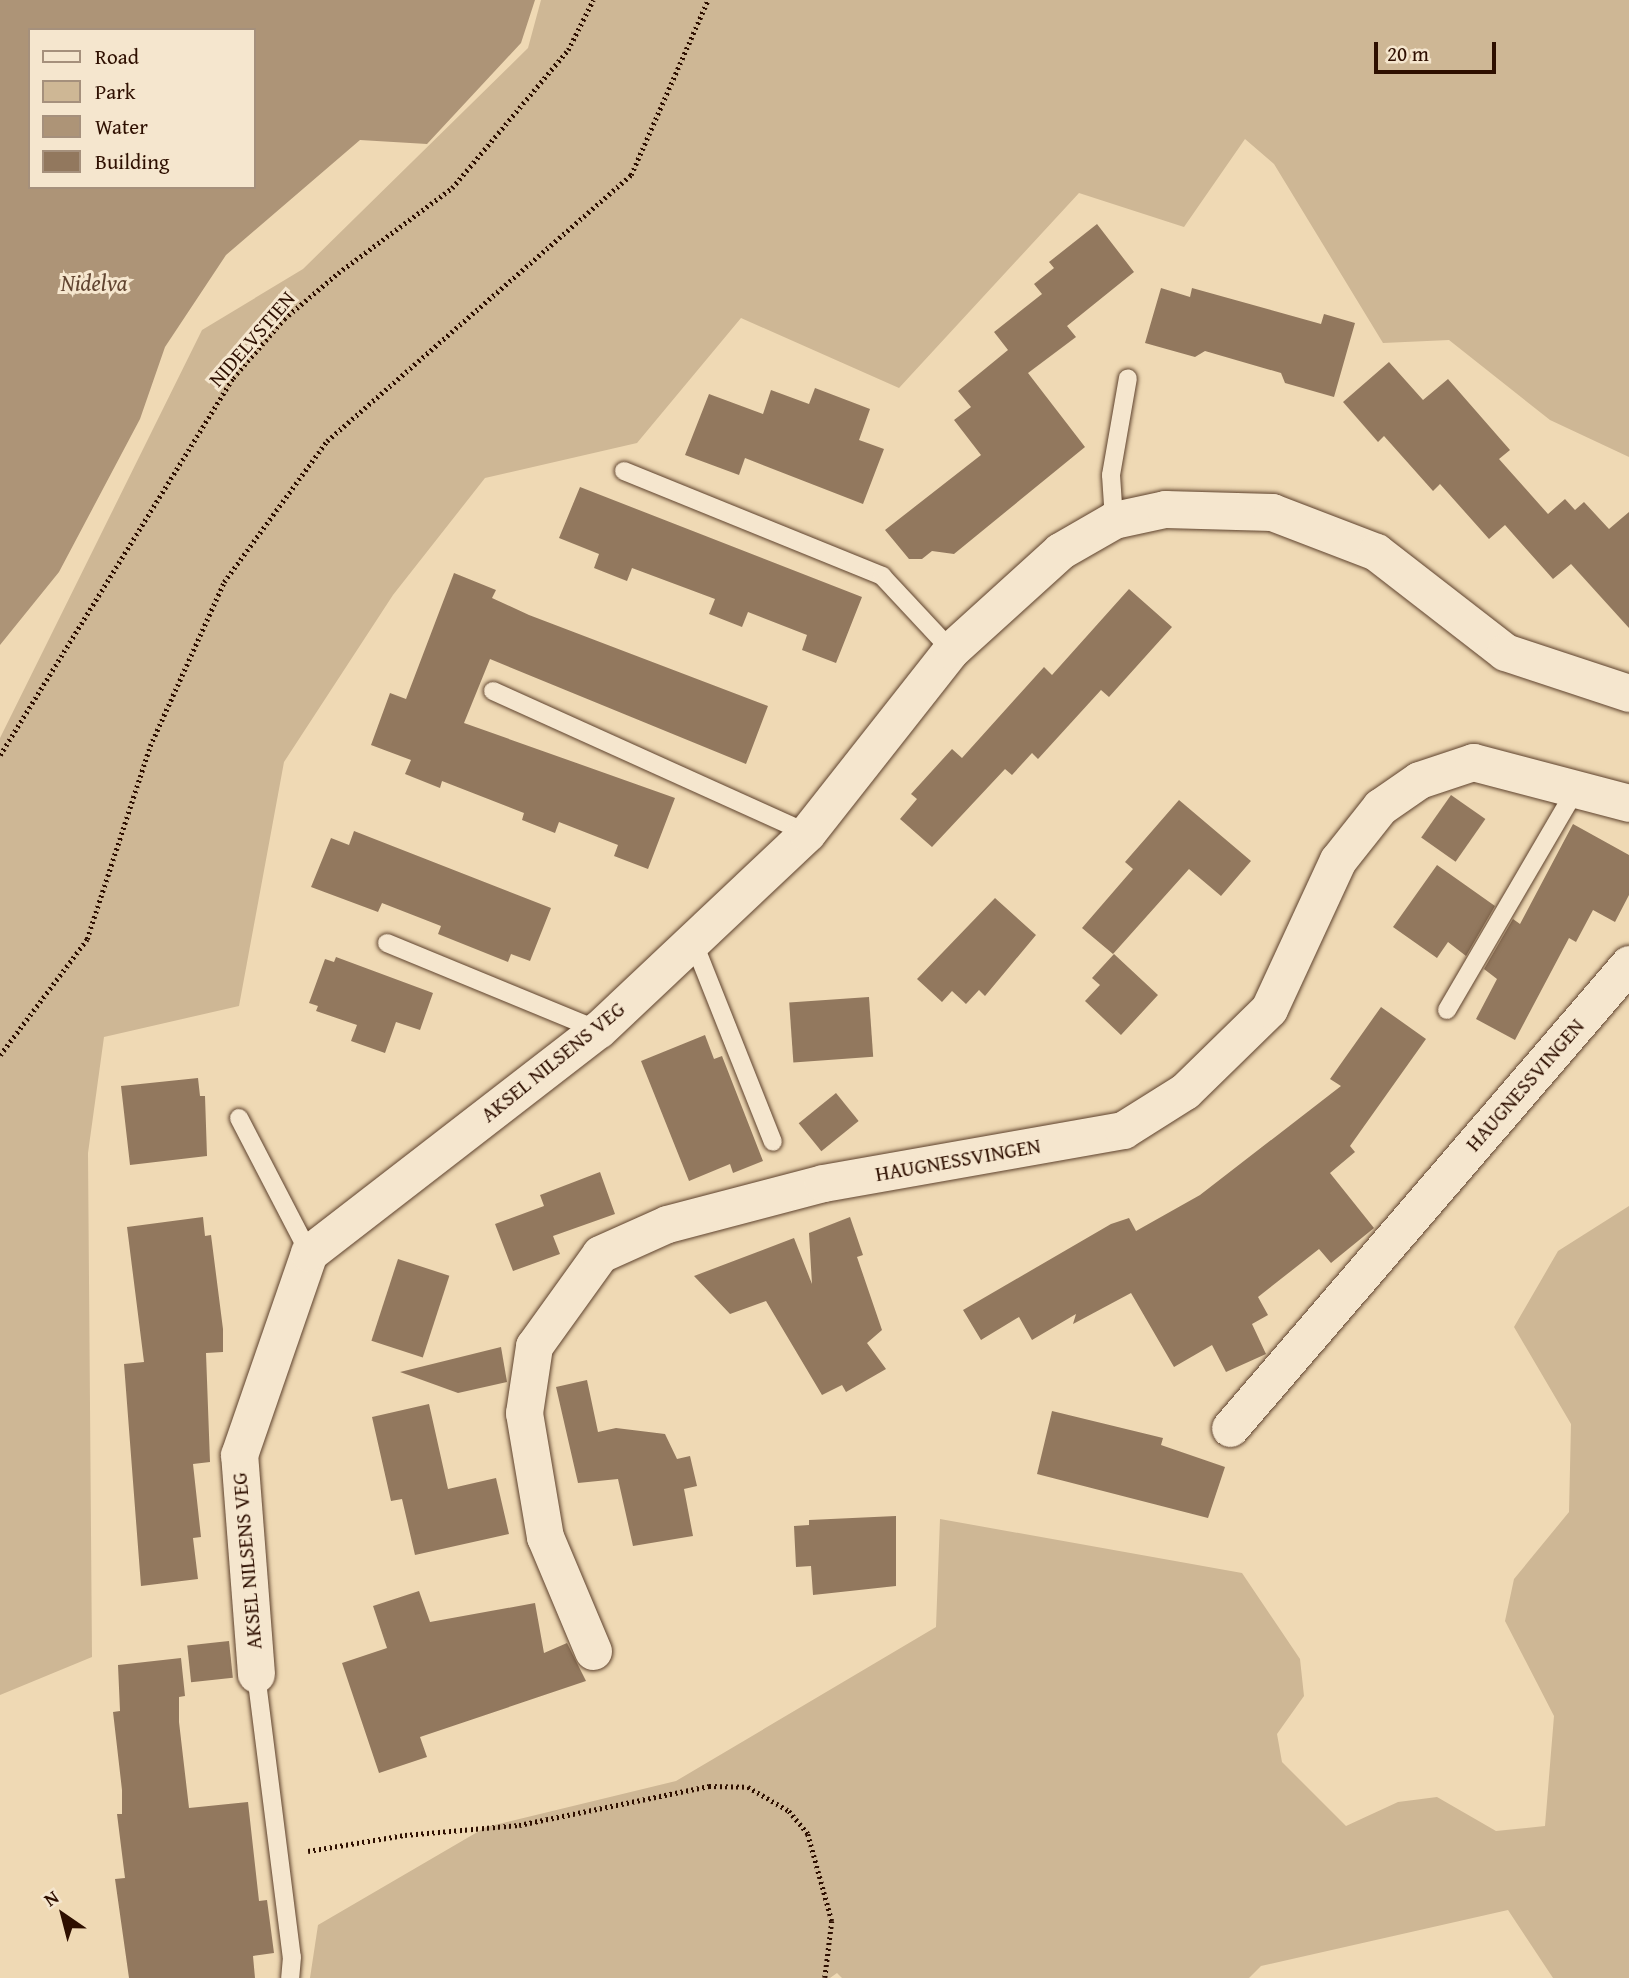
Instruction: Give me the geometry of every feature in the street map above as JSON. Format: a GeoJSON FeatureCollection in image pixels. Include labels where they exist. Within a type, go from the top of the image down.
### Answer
{"type":"FeatureCollection","features":[{"type":"Feature","properties":{"kind":"street","name":"AKSEL NILSENS VEG"},"geometry":{"type":"LineString","coordinates":[[256,1674],[239,1455],[309,1253],[598,1030],[807,833],[951,650],[1059,551],[1114,520],[1165,509],[1272,512],[1376,552],[1505,652],[1629,693]]}},
{"type":"Feature","properties":{"kind":"street","name":"HAUGNESSVINGEN"},"geometry":{"type":"LineString","coordinates":[[593,1651],[545,1536],[524,1413],[534,1346],[600,1254],[667,1224],[823,1184],[1123,1130],[1185,1091],[1269,1009],[1338,860],[1380,807],[1419,780],[1473,762],[1629,803]]}},
{"type":"Feature","properties":{"kind":"street","name":"HAUGNESSVINGEN"},"geometry":{"type":"LineString","coordinates":[[1230,1428],[1629,964]]}},
{"type":"Feature","properties":{"kind":"lane"},"geometry":{"type":"LineString","coordinates":[[1114,520],[1111,475],[1128,378]]}},
{"type":"Feature","properties":{"kind":"lane"},"geometry":{"type":"LineString","coordinates":[[624,471],[882,576],[951,650]]}},
{"type":"Feature","properties":{"kind":"lane"},"geometry":{"type":"LineString","coordinates":[[493,691],[807,833]]}},
{"type":"Feature","properties":{"kind":"lane"},"geometry":{"type":"LineString","coordinates":[[1447,1010],[1576,789]]}},
{"type":"Feature","properties":{"kind":"lane"},"geometry":{"type":"LineString","coordinates":[[693,941],[773,1142]]}},
{"type":"Feature","properties":{"kind":"lane"},"geometry":{"type":"LineString","coordinates":[[387,943],[598,1030]]}},
{"type":"Feature","properties":{"kind":"lane"},"geometry":{"type":"LineString","coordinates":[[239,1118],[309,1253]]}},
{"type":"Feature","properties":{"kind":"lane"},"geometry":{"type":"LineString","coordinates":[[256,1674],[292,1956],[290,1978]]}},
{"type":"Feature","properties":{"kind":"path","name":"NIDELVSTIEN"},"geometry":{"type":"LineString","coordinates":[[0,755],[233,378],[284,320],[338,273],[452,188],[568,50],[593,0]]}},
{"type":"Feature","properties":{"kind":"path"},"geometry":{"type":"LineString","coordinates":[[0,1055],[87,939],[150,746],[224,582],[327,441],[631,175],[708,0]]}},
{"type":"Feature","properties":{"kind":"path"},"geometry":{"type":"LineString","coordinates":[[279,1858],[352,1841],[519,1825],[709,1786],[748,1787],[789,1811],[808,1834],[832,1922],[825,1978]]}},
{"type":"Feature","properties":{"kind":"green space"},"geometry":{"type":"Polygon","coordinates":[[[541,0],[1629,0],[1629,457],[1550,420],[1449,340],[1383,343],[1274,164],[1245,139],[1184,227],[1079,193],[899,388],[741,318],[637,443],[485,478],[393,595],[284,762],[239,1006],[104,1037],[88,1153],[92,1657],[0,1695],[0,738],[202,330],[303,269],[528,48],[541,0]]]}},
{"type":"Feature","properties":{"kind":"green space"},"geometry":{"type":"Polygon","coordinates":[[[1629,1206],[1629,1978],[1553,1978],[1508,1910],[1261,1966],[1249,1978],[842,1978],[837,1973],[830,1978],[310,1978],[318,1925],[486,1827],[676,1781],[936,1627],[940,1519],[1242,1573],[1300,1659],[1304,1696],[1277,1734],[1282,1762],[1346,1826],[1398,1802],[1437,1797],[1496,1831],[1545,1826],[1554,1716],[1505,1621],[1514,1579],[1569,1512],[1571,1424],[1514,1327],[1558,1251],[1629,1206]]]}},
{"type":"Feature","properties":{"kind":"water","name":"Nidelva"},"geometry":{"type":"Polygon","coordinates":[[[0,0],[535,0],[521,43],[427,144],[360,140],[226,255],[165,347],[140,419],[59,572],[0,645],[0,0]]]}},
{"type":"Feature","properties":{"kind":"building"},"geometry":{"type":"Polygon","coordinates":[[[1097,224],[1134,272],[1067,326],[1076,337],[1028,373],[1085,447],[954,554],[932,551],[922,559],[909,559],[885,530],[981,455],[954,420],[971,407],[958,391],[1008,350],[994,332],[1042,294],[1034,284],[1054,268],[1049,262],[1097,224]]]}},
{"type":"Feature","properties":{"kind":"building"},"geometry":{"type":"Polygon","coordinates":[[[1161,288],[1190,297],[1192,288],[1321,324],[1324,314],[1355,323],[1334,397],[1285,383],[1281,373],[1205,351],[1195,357],[1145,343],[1161,288]]]}},
{"type":"Feature","properties":{"kind":"building"},"geometry":{"type":"Polygon","coordinates":[[[1389,362],[1423,400],[1448,379],[1510,450],[1499,459],[1548,514],[1565,499],[1575,510],[1584,502],[1609,529],[1629,512],[1629,628],[1571,564],[1553,579],[1505,525],[1489,539],[1440,484],[1433,491],[1384,436],[1378,442],[1343,402],[1389,362]]]}},
{"type":"Feature","properties":{"kind":"building"},"geometry":{"type":"Polygon","coordinates":[[[815,388],[870,409],[859,440],[884,449],[863,504],[745,458],[739,475],[685,455],[709,394],[763,414],[771,390],[809,404],[815,388]]]}},
{"type":"Feature","properties":{"kind":"building"},"geometry":{"type":"Polygon","coordinates":[[[580,487],[862,597],[836,663],[802,650],[807,635],[748,612],[742,627],[709,614],[715,599],[632,568],[627,581],[594,568],[599,554],[559,538],[580,487]]]}},
{"type":"Feature","properties":{"kind":"building"},"geometry":{"type":"Polygon","coordinates":[[[454,573],[496,590],[492,598],[529,615],[768,706],[746,764],[490,659],[464,723],[675,798],[648,869],[614,856],[618,845],[559,822],[555,833],[522,820],[524,813],[442,781],[440,788],[405,774],[411,760],[371,745],[390,693],[406,699],[454,573]]]}},
{"type":"Feature","properties":{"kind":"building"},"geometry":{"type":"Polygon","coordinates":[[[1129,589],[1172,627],[1109,697],[1101,690],[1038,759],[1032,753],[1012,775],[1005,769],[932,847],[900,819],[917,799],[911,794],[952,749],[962,758],[1044,667],[1052,675],[1129,589]]]}},
{"type":"Feature","properties":{"kind":"building"},"geometry":{"type":"Polygon","coordinates":[[[1451,795],[1485,819],[1456,862],[1421,838],[1451,795]]]}},
{"type":"Feature","properties":{"kind":"building"},"geometry":{"type":"Polygon","coordinates":[[[1179,800],[1251,861],[1221,896],[1189,869],[1113,954],[1082,928],[1133,869],[1125,862],[1179,800]]]}},
{"type":"Feature","properties":{"kind":"building"},"geometry":{"type":"Polygon","coordinates":[[[1573,824],[1629,855],[1629,895],[1615,922],[1593,910],[1576,942],[1569,938],[1515,1040],[1476,1019],[1497,979],[1484,969],[1513,919],[1520,924],[1573,824]]]}},
{"type":"Feature","properties":{"kind":"building"},"geometry":{"type":"Polygon","coordinates":[[[354,831],[551,908],[530,961],[511,954],[508,962],[438,934],[441,926],[382,903],[378,912],[311,887],[331,838],[349,845],[354,831]]]}},
{"type":"Feature","properties":{"kind":"building"},"geometry":{"type":"Polygon","coordinates":[[[1437,865],[1495,906],[1466,956],[1448,942],[1437,958],[1393,927],[1437,865]]]}},
{"type":"Feature","properties":{"kind":"building"},"geometry":{"type":"Polygon","coordinates":[[[995,898],[1036,935],[985,996],[979,990],[966,1004],[952,991],[942,1002],[917,979],[995,898]]]}},
{"type":"Feature","properties":{"kind":"building"},"geometry":{"type":"Polygon","coordinates":[[[1114,954],[1158,995],[1121,1035],[1085,1001],[1100,985],[1092,978],[1114,954]]]}},
{"type":"Feature","properties":{"kind":"building"},"geometry":{"type":"Polygon","coordinates":[[[336,957],[433,993],[420,1030],[396,1022],[385,1053],[351,1041],[357,1025],[316,1011],[318,1006],[309,1003],[325,959],[334,962],[336,957]]]}},
{"type":"Feature","properties":{"kind":"building"},"geometry":{"type":"Polygon","coordinates":[[[869,997],[873,1057],[793,1062],[789,1003],[869,997]]]}},
{"type":"Feature","properties":{"kind":"building"},"geometry":{"type":"Polygon","coordinates":[[[1381,1007],[1426,1039],[1350,1146],[1355,1152],[1330,1173],[1374,1228],[1331,1263],[1319,1249],[1258,1297],[1268,1315],[1252,1324],[1266,1354],[1226,1372],[1212,1345],[1174,1367],[1131,1293],[1073,1324],[1076,1314],[1032,1340],[1019,1317],[981,1340],[963,1310],[1111,1224],[1129,1218],[1136,1231],[1200,1195],[1341,1086],[1330,1079],[1381,1007]]]}},
{"type":"Feature","properties":{"kind":"building"},"geometry":{"type":"Polygon","coordinates":[[[705,1035],[714,1059],[722,1056],[763,1161],[733,1173],[730,1164],[689,1181],[641,1061],[705,1035]]]}},
{"type":"Feature","properties":{"kind":"building"},"geometry":{"type":"Polygon","coordinates":[[[198,1078],[200,1096],[205,1096],[207,1156],[130,1165],[121,1086],[198,1078]]]}},
{"type":"Feature","properties":{"kind":"building"},"geometry":{"type":"Polygon","coordinates":[[[836,1093],[859,1121],[821,1151],[799,1123],[836,1093]]]}},
{"type":"Feature","properties":{"kind":"building"},"geometry":{"type":"Polygon","coordinates":[[[600,1172],[615,1214],[553,1236],[560,1254],[513,1271],[495,1224],[544,1206],[540,1195],[600,1172]]]}},
{"type":"Feature","properties":{"kind":"building"},"geometry":{"type":"Polygon","coordinates":[[[203,1217],[205,1236],[211,1235],[223,1329],[223,1352],[206,1353],[210,1462],[193,1464],[201,1537],[193,1538],[198,1579],[141,1586],[124,1364],[144,1362],[127,1227],[203,1217]]]}},
{"type":"Feature","properties":{"kind":"building"},"geometry":{"type":"Polygon","coordinates":[[[850,1217],[863,1255],[857,1257],[882,1330],[867,1343],[886,1369],[846,1392],[842,1385],[822,1395],[766,1301],[730,1314],[694,1276],[794,1238],[812,1284],[809,1233],[850,1217]]]}},
{"type":"Feature","properties":{"kind":"building"},"geometry":{"type":"Polygon","coordinates":[[[398,1259],[449,1276],[423,1357],[371,1341],[398,1259]]]}},
{"type":"Feature","properties":{"kind":"building"},"geometry":{"type":"Polygon","coordinates":[[[501,1347],[507,1382],[458,1393],[400,1372],[501,1347]]]}},
{"type":"Feature","properties":{"kind":"building"},"geometry":{"type":"Polygon","coordinates":[[[587,1380],[598,1432],[616,1428],[665,1434],[677,1459],[690,1456],[697,1486],[684,1489],[693,1536],[633,1546],[618,1479],[578,1483],[556,1387],[587,1380]]]}},
{"type":"Feature","properties":{"kind":"building"},"geometry":{"type":"Polygon","coordinates":[[[429,1404],[448,1489],[496,1478],[509,1534],[415,1555],[402,1499],[391,1501],[372,1417],[429,1404]]]}},
{"type":"Feature","properties":{"kind":"building"},"geometry":{"type":"Polygon","coordinates":[[[1052,1411],[1163,1438],[1161,1445],[1225,1467],[1208,1518],[1037,1474],[1052,1411]]]}},
{"type":"Feature","properties":{"kind":"building"},"geometry":{"type":"Polygon","coordinates":[[[896,1516],[896,1586],[813,1595],[811,1566],[796,1567],[794,1526],[809,1525],[809,1520],[896,1516]]]}},
{"type":"Feature","properties":{"kind":"building"},"geometry":{"type":"Polygon","coordinates":[[[419,1591],[430,1622],[535,1603],[544,1653],[567,1643],[586,1681],[420,1737],[427,1757],[379,1773],[342,1663],[387,1648],[373,1606],[419,1591]]]}},
{"type":"Feature","properties":{"kind":"building"},"geometry":{"type":"Polygon","coordinates":[[[229,1641],[233,1678],[191,1682],[187,1645],[229,1641]]]}},
{"type":"Feature","properties":{"kind":"building"},"geometry":{"type":"Polygon","coordinates":[[[181,1658],[185,1696],[179,1697],[179,1722],[189,1808],[248,1802],[259,1901],[267,1900],[274,1953],[253,1956],[255,1978],[129,1978],[115,1879],[125,1878],[117,1814],[122,1814],[122,1790],[113,1712],[120,1711],[118,1665],[181,1658]]]}}]}
